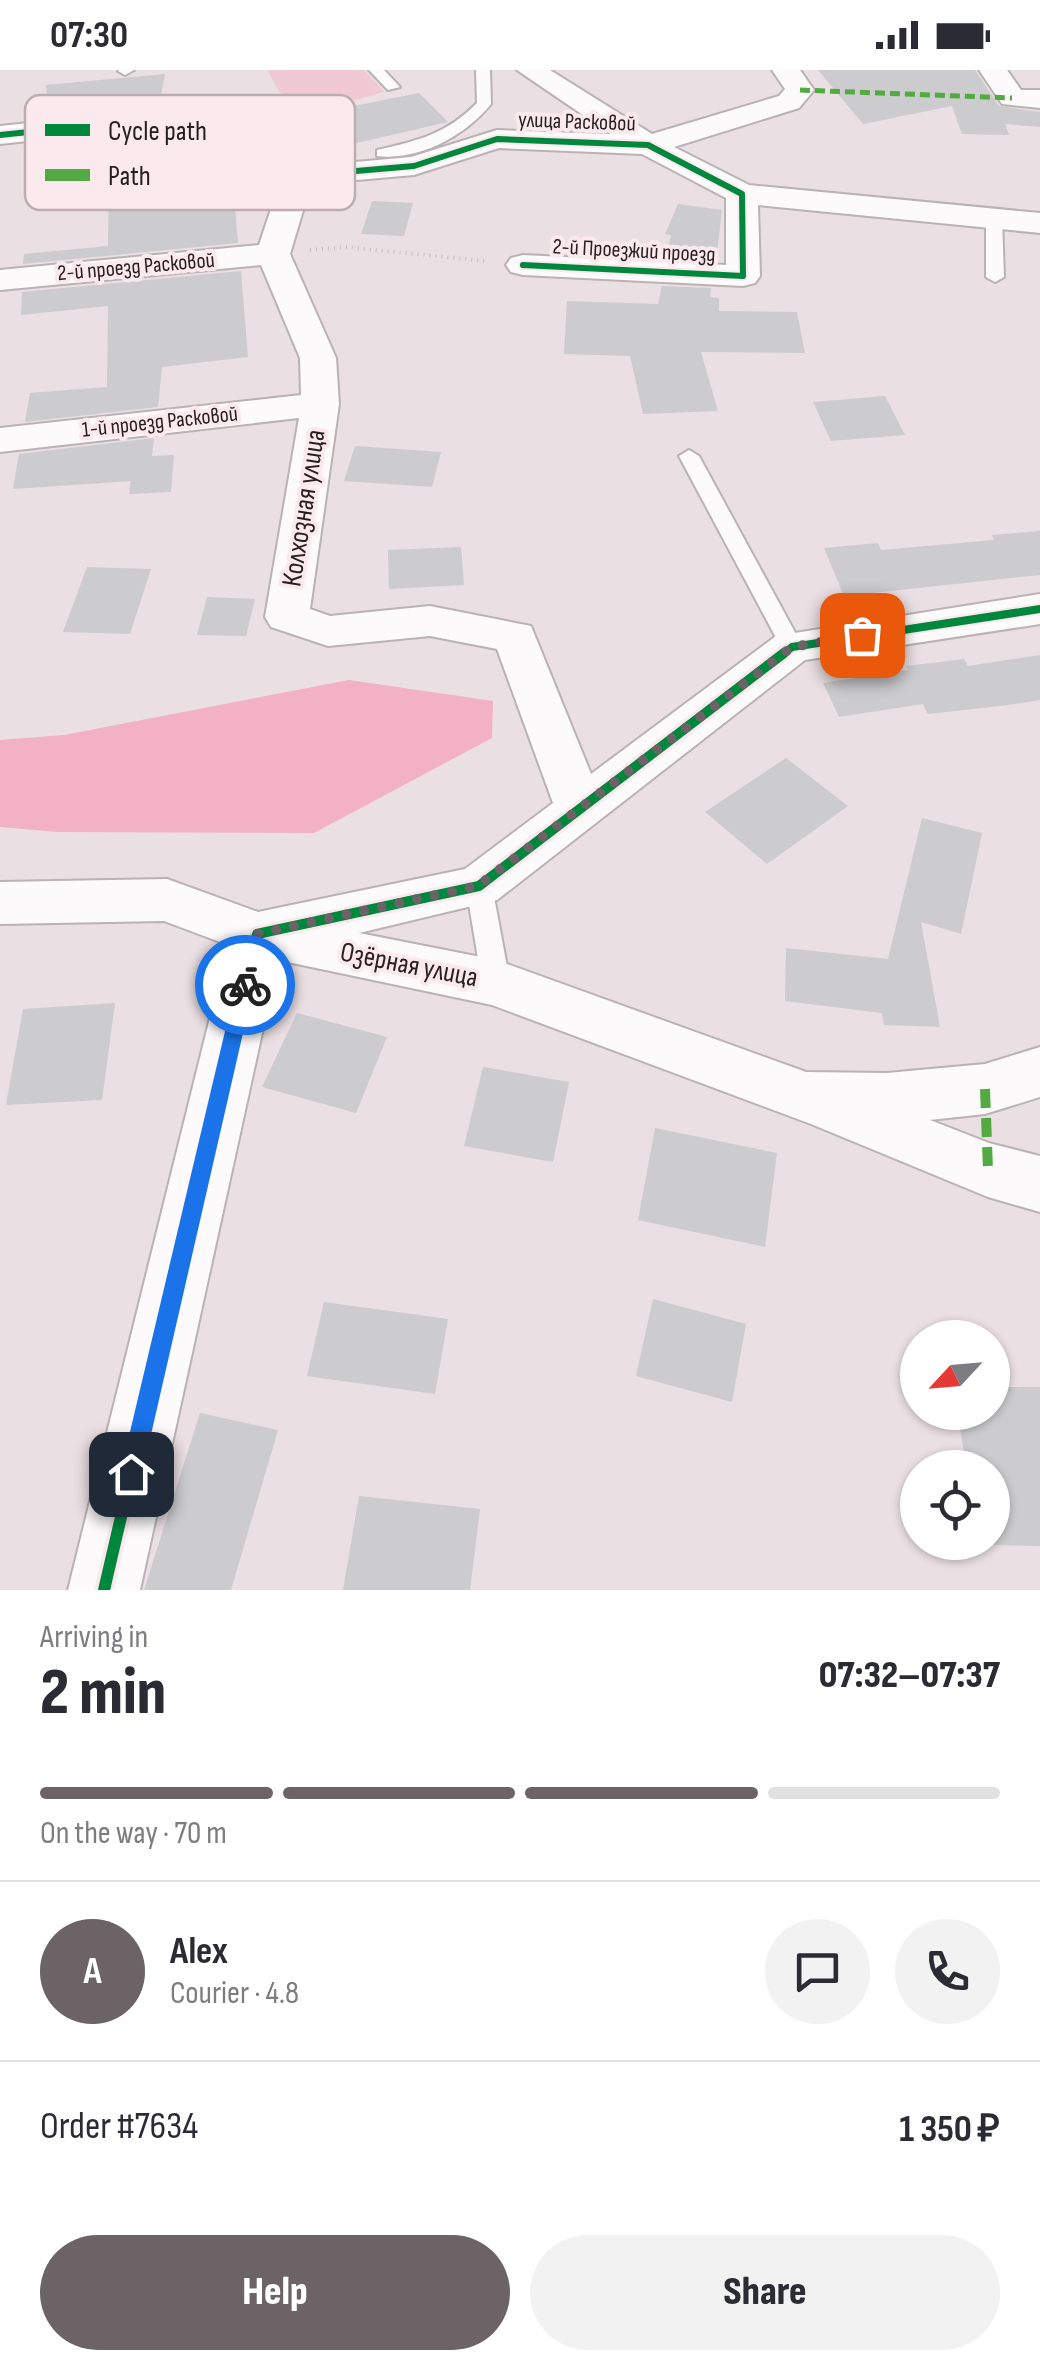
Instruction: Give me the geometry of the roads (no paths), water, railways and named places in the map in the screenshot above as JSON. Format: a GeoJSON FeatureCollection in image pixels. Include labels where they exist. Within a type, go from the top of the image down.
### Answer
{"type":"FeatureCollection","features":[{"type":"Feature","properties":{"kind":"street"},"geometry":{"type":"LineString","coordinates":[[521,99],[648,145],[789,102],[800,90],[786,70]]}},
{"type":"Feature","properties":{"kind":"street"},"geometry":{"type":"LineString","coordinates":[[992,70],[1026,98]]}},
{"type":"Feature","properties":{"kind":"street","name":"улица Расковой"},"geometry":{"type":"LineString","coordinates":[[355,171],[414,166],[521,99],[648,145],[742,194]]}},
{"type":"Feature","properties":{"kind":"street"},"geometry":{"type":"LineString","coordinates":[[0,135],[25,132]]}},
{"type":"Feature","properties":{"kind":"street"},"geometry":{"type":"LineString","coordinates":[[742,194],[1040,223]]}},
{"type":"Feature","properties":{"kind":"street","name":"2-й Проезжий проезд"},"geometry":{"type":"LineString","coordinates":[[523,265],[743,276],[742,194]]}},
{"type":"Feature","properties":{"kind":"street"},"geometry":{"type":"LineString","coordinates":[[287,210],[273,254],[318,358],[320,404]]}},
{"type":"Feature","properties":{"kind":"street","name":"2-й проезд Расковой"},"geometry":{"type":"LineString","coordinates":[[0,280],[273,254]]}},
{"type":"Feature","properties":{"kind":"street","name":"1-й проезд Расковой"},"geometry":{"type":"LineString","coordinates":[[0,440],[320,404]]}},
{"type":"Feature","properties":{"kind":"street","name":"Колхозная улица"},"geometry":{"type":"LineString","coordinates":[[320,404],[287,617],[328,630],[430,621],[515,637],[579,807]]}},
{"type":"Feature","properties":{"kind":"street"},"geometry":{"type":"LineString","coordinates":[[104,1590],[257,934],[478,886],[792,647],[1040,609]]}},
{"type":"Feature","properties":{"kind":"street","name":"Озёрная улица"},"geometry":{"type":"LineString","coordinates":[[0,903],[167,900],[257,934],[496,983],[988,1170],[1040,1184]]}},
{"type":"Feature","properties":{"kind":"street","name":"Озёрная улица"},"geometry":{"type":"LineString","coordinates":[[806,1098],[887,1099],[985,1089],[1040,1072]]}},
{"type":"Feature","properties":{"kind":"lane"},"geometry":{"type":"LineString","coordinates":[[376,70],[393,87]]}},
{"type":"Feature","properties":{"kind":"lane"},"geometry":{"type":"LineString","coordinates":[[382,153],[426,146],[463,128],[484,104],[484,70]]}},
{"type":"Feature","properties":{"kind":"lane"},"geometry":{"type":"LineString","coordinates":[[994,218],[995,277]]}},
{"type":"Feature","properties":{"kind":"lane"},"geometry":{"type":"LineString","coordinates":[[689,456],[792,647]]}},
{"type":"Feature","properties":{"kind":"lane"},"geometry":{"type":"LineString","coordinates":[[478,886],[496,983]]}}]}
